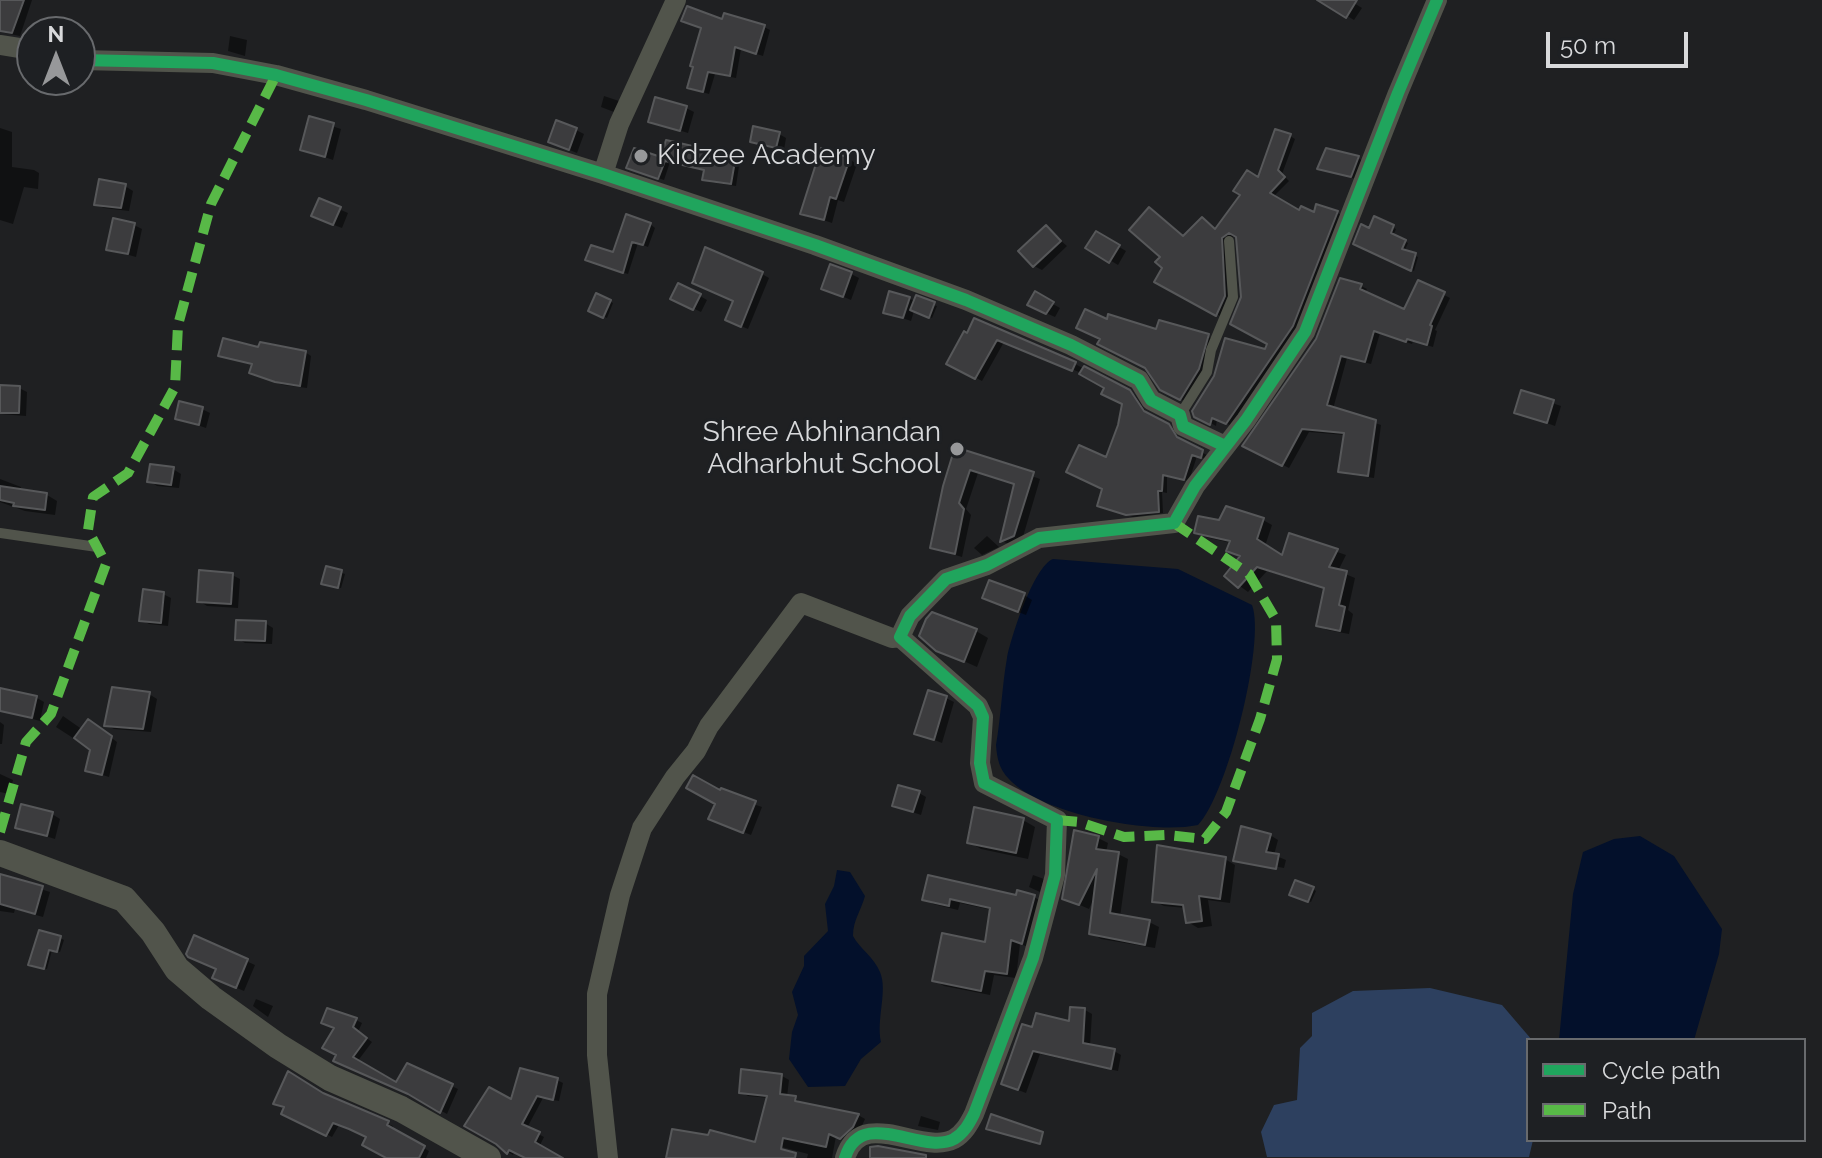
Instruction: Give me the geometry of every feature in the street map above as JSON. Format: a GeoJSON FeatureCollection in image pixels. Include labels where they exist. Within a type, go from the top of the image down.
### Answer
{"type":"FeatureCollection","features":[{"type":"Feature","properties":{"kind":"street"},"geometry":{"type":"LineString","coordinates":[[603,174],[619,124],[676,0]]}},
{"type":"Feature","properties":{"kind":"street"},"geometry":{"type":"LineString","coordinates":[[900,637],[910,616],[946,579],[987,565],[1039,538],[1174,523],[1195,486],[1246,420],[1305,332],[1437,0]]}},
{"type":"Feature","properties":{"kind":"street"},"geometry":{"type":"LineString","coordinates":[[96,60],[213,63],[276,75],[603,174],[815,245],[966,300],[1071,345],[1139,380],[1151,400],[1180,415],[1183,426],[1225,446]]}},
{"type":"Feature","properties":{"kind":"street"},"geometry":{"type":"LineString","coordinates":[[608,1158],[597,1055],[597,994],[620,895],[642,828],[696,751],[709,726],[801,603],[892,638],[900,637],[978,706],[983,717],[980,763],[984,783],[1057,820],[1055,875],[1033,958],[974,1114],[965,1130],[952,1140],[940,1142],[877,1132],[861,1137],[847,1151],[845,1158]]}},
{"type":"Feature","properties":{"kind":"street"},"geometry":{"type":"LineString","coordinates":[[0,853],[124,899],[153,932],[177,969],[211,998],[278,1046],[330,1078],[401,1109],[488,1158]]}},
{"type":"Feature","properties":{"kind":"lane"},"geometry":{"type":"LineString","coordinates":[[1180,415],[1207,372],[1211,350],[1233,297],[1229,241]]}},
{"type":"Feature","properties":{"kind":"lane"},"geometry":{"type":"LineString","coordinates":[[0,533],[97,547]]}},
{"type":"Feature","properties":{"kind":"shaded area"},"geometry":{"type":"Polygon","coordinates":[[[1053,559],[1178,569],[1252,605],[1254,651],[1241,718],[1221,784],[1198,825],[1153,827],[1070,812],[1024,791],[1003,771],[996,745],[1009,648],[1031,588],[1038,574],[1053,559]]]}},
{"type":"Feature","properties":{"kind":"shaded area"},"geometry":{"type":"Polygon","coordinates":[[[1640,836],[1674,856],[1722,929],[1719,954],[1695,1038],[1559,1038],[1573,894],[1583,852],[1614,839],[1640,836]]]}},
{"type":"Feature","properties":{"kind":"shaded area"},"geometry":{"type":"Polygon","coordinates":[[[837,870],[850,872],[865,896],[853,936],[880,972],[883,996],[881,1042],[861,1059],[845,1086],[808,1087],[789,1059],[792,1032],[798,1015],[792,992],[804,966],[804,956],[828,931],[825,904],[834,886],[837,870]]]}},
{"type":"Feature","properties":{"kind":"shaded area"},"geometry":{"type":"Polygon","coordinates":[[[1430,988],[1502,1005],[1530,1038],[1526,1038],[1526,1142],[1533,1142],[1529,1157],[1267,1157],[1261,1132],[1274,1105],[1297,1100],[1300,1048],[1312,1036],[1312,1013],[1353,991],[1430,988]]]}},
{"type":"Feature","properties":{"kind":"building"},"geometry":{"type":"Polygon","coordinates":[[[0,0],[24,0],[12,33],[0,31],[0,0]]]}},
{"type":"Feature","properties":{"kind":"building"},"geometry":{"type":"Polygon","coordinates":[[[1317,0],[1357,0],[1346,18],[1317,0]]]}},
{"type":"Feature","properties":{"kind":"building"},"geometry":{"type":"Polygon","coordinates":[[[687,6],[722,19],[724,13],[765,25],[756,54],[735,47],[730,76],[708,72],[703,92],[687,88],[701,28],[681,21],[687,6]]]}},
{"type":"Feature","properties":{"kind":"building"},"geometry":{"type":"Polygon","coordinates":[[[655,97],[687,106],[680,131],[648,122],[655,97]]]}},
{"type":"Feature","properties":{"kind":"building"},"geometry":{"type":"Polygon","coordinates":[[[309,116],[334,123],[325,157],[300,150],[309,116]]]}},
{"type":"Feature","properties":{"kind":"building"},"geometry":{"type":"Polygon","coordinates":[[[556,120],[577,128],[569,150],[548,142],[556,120]]]}},
{"type":"Feature","properties":{"kind":"building"},"geometry":{"type":"Polygon","coordinates":[[[753,126],[780,132],[776,148],[750,142],[753,126]]]}},
{"type":"Feature","properties":{"kind":"building"},"geometry":{"type":"Polygon","coordinates":[[[1275,129],[1291,134],[1278,170],[1285,177],[1270,193],[1299,210],[1301,206],[1314,212],[1316,204],[1338,211],[1293,326],[1226,424],[1212,418],[1210,425],[1194,417],[1192,411],[1214,376],[1225,338],[1265,349],[1267,344],[1230,324],[1241,297],[1236,237],[1229,233],[1222,238],[1225,296],[1216,316],[1154,282],[1162,268],[1155,262],[1160,257],[1129,230],[1149,207],[1183,236],[1202,217],[1215,229],[1240,195],[1233,191],[1247,170],[1258,177],[1275,129]]]}},
{"type":"Feature","properties":{"kind":"building"},"geometry":{"type":"Polygon","coordinates":[[[666,140],[735,161],[731,184],[702,180],[704,170],[665,161],[658,179],[626,168],[634,148],[661,157],[666,140]]]}},
{"type":"Feature","properties":{"kind":"building"},"geometry":{"type":"Polygon","coordinates":[[[821,148],[850,158],[836,199],[830,197],[824,220],[800,214],[821,148]]]}},
{"type":"Feature","properties":{"kind":"building"},"geometry":{"type":"Polygon","coordinates":[[[1326,148],[1359,156],[1351,177],[1317,169],[1326,148]]]}},
{"type":"Feature","properties":{"kind":"building"},"geometry":{"type":"Polygon","coordinates":[[[99,179],[126,184],[121,208],[94,205],[99,179]]]}},
{"type":"Feature","properties":{"kind":"building"},"geometry":{"type":"Polygon","coordinates":[[[319,198],[341,207],[333,225],[311,216],[319,198]]]}},
{"type":"Feature","properties":{"kind":"building"},"geometry":{"type":"Polygon","coordinates":[[[626,214],[651,223],[643,245],[632,242],[623,273],[585,260],[591,245],[613,252],[626,214]]]}},
{"type":"Feature","properties":{"kind":"building"},"geometry":{"type":"Polygon","coordinates":[[[1374,216],[1394,225],[1391,233],[1406,240],[1402,249],[1416,253],[1411,271],[1353,244],[1361,224],[1369,228],[1374,216]]]}},
{"type":"Feature","properties":{"kind":"building"},"geometry":{"type":"Polygon","coordinates":[[[113,218],[135,223],[128,254],[106,250],[113,218]]]}},
{"type":"Feature","properties":{"kind":"building"},"geometry":{"type":"Polygon","coordinates":[[[1046,225],[1061,241],[1033,267],[1018,251],[1046,225]]]}},
{"type":"Feature","properties":{"kind":"building"},"geometry":{"type":"Polygon","coordinates":[[[1096,231],[1120,245],[1109,263],[1085,248],[1096,231]]]}},
{"type":"Feature","properties":{"kind":"building"},"geometry":{"type":"Polygon","coordinates":[[[705,247],[763,272],[741,327],[725,320],[733,301],[692,283],[705,247]]]}},
{"type":"Feature","properties":{"kind":"building"},"geometry":{"type":"Polygon","coordinates":[[[830,264],[852,272],[843,297],[821,289],[830,264]]]}},
{"type":"Feature","properties":{"kind":"building"},"geometry":{"type":"Polygon","coordinates":[[[1340,278],[1362,284],[1360,289],[1404,309],[1418,280],[1445,292],[1430,325],[1427,345],[1407,339],[1406,342],[1374,331],[1365,362],[1341,356],[1327,405],[1376,420],[1368,476],[1338,472],[1344,433],[1302,429],[1282,466],[1242,446],[1316,339],[1340,278]]]}},
{"type":"Feature","properties":{"kind":"building"},"geometry":{"type":"Polygon","coordinates":[[[678,283],[701,294],[693,310],[670,299],[678,283]]]}},
{"type":"Feature","properties":{"kind":"building"},"geometry":{"type":"Polygon","coordinates":[[[889,291],[910,297],[903,318],[883,313],[889,291]]]}},
{"type":"Feature","properties":{"kind":"building"},"geometry":{"type":"Polygon","coordinates":[[[1035,291],[1054,302],[1046,314],[1027,305],[1035,291]]]}},
{"type":"Feature","properties":{"kind":"building"},"geometry":{"type":"Polygon","coordinates":[[[596,293],[611,300],[603,318],[588,311],[596,293]]]}},
{"type":"Feature","properties":{"kind":"building"},"geometry":{"type":"Polygon","coordinates":[[[916,295],[935,302],[929,318],[910,310],[916,295]]]}},
{"type":"Feature","properties":{"kind":"building"},"geometry":{"type":"Polygon","coordinates":[[[1085,309],[1107,319],[1108,314],[1156,329],[1159,320],[1209,334],[1199,369],[1180,400],[1160,390],[1145,368],[1097,344],[1100,339],[1076,328],[1085,309]]]}},
{"type":"Feature","properties":{"kind":"building"},"geometry":{"type":"Polygon","coordinates":[[[974,318],[1076,362],[1072,371],[997,340],[975,379],[946,364],[974,318]]]}},
{"type":"Feature","properties":{"kind":"building"},"geometry":{"type":"Polygon","coordinates":[[[223,338],[258,347],[260,342],[306,351],[300,386],[249,373],[252,364],[218,356],[223,338]]]}},
{"type":"Feature","properties":{"kind":"building"},"geometry":{"type":"Polygon","coordinates":[[[1084,366],[1130,390],[1144,411],[1169,424],[1177,437],[1203,450],[1201,458],[1192,455],[1184,480],[1163,475],[1162,491],[1158,491],[1159,512],[1126,515],[1097,506],[1102,489],[1066,472],[1079,445],[1106,457],[1122,404],[1101,394],[1104,388],[1079,374],[1084,366]]]}},
{"type":"Feature","properties":{"kind":"building"},"geometry":{"type":"Polygon","coordinates":[[[0,385],[20,386],[19,413],[0,413],[0,385]]]}},
{"type":"Feature","properties":{"kind":"building"},"geometry":{"type":"Polygon","coordinates":[[[1521,390],[1554,400],[1547,423],[1514,413],[1521,390]]]}},
{"type":"Feature","properties":{"kind":"building"},"geometry":{"type":"Polygon","coordinates":[[[179,401],[203,407],[199,425],[175,419],[179,401]]]}},
{"type":"Feature","properties":{"kind":"building"},"geometry":{"type":"Polygon","coordinates":[[[955,447],[1034,472],[1014,536],[1000,542],[1014,484],[970,470],[959,503],[964,509],[955,554],[930,548],[955,447]]]}},
{"type":"Feature","properties":{"kind":"building"},"geometry":{"type":"Polygon","coordinates":[[[150,464],[174,467],[171,485],[147,482],[150,464]]]}},
{"type":"Feature","properties":{"kind":"building"},"geometry":{"type":"Polygon","coordinates":[[[0,486],[47,493],[45,510],[13,506],[14,503],[0,500],[0,486]]]}},
{"type":"Feature","properties":{"kind":"building"},"geometry":{"type":"Polygon","coordinates":[[[1226,506],[1264,518],[1257,539],[1282,555],[1289,533],[1338,549],[1329,567],[1347,571],[1339,605],[1345,607],[1340,631],[1316,626],[1324,588],[1257,567],[1238,588],[1224,576],[1240,556],[1226,551],[1230,541],[1194,533],[1198,516],[1219,520],[1226,506]]]}},
{"type":"Feature","properties":{"kind":"building"},"geometry":{"type":"Polygon","coordinates":[[[326,566],[342,570],[338,588],[321,584],[326,566]]]}},
{"type":"Feature","properties":{"kind":"building"},"geometry":{"type":"Polygon","coordinates":[[[199,570],[233,573],[231,604],[197,602],[199,570]]]}},
{"type":"Feature","properties":{"kind":"building"},"geometry":{"type":"Polygon","coordinates":[[[989,580],[1025,593],[1018,612],[982,598],[989,580]]]}},
{"type":"Feature","properties":{"kind":"building"},"geometry":{"type":"Polygon","coordinates":[[[143,589],[164,592],[161,623],[139,621],[143,589]]]}},
{"type":"Feature","properties":{"kind":"building"},"geometry":{"type":"Polygon","coordinates":[[[932,612],[977,629],[964,662],[936,651],[919,636],[932,612]]]}},
{"type":"Feature","properties":{"kind":"building"},"geometry":{"type":"Polygon","coordinates":[[[236,620],[266,621],[265,641],[235,640],[236,620]]]}},
{"type":"Feature","properties":{"kind":"building"},"geometry":{"type":"Polygon","coordinates":[[[112,687],[150,692],[143,729],[104,726],[112,687]]]}},
{"type":"Feature","properties":{"kind":"building"},"geometry":{"type":"Polygon","coordinates":[[[0,688],[37,696],[32,718],[0,711],[0,688]]]}},
{"type":"Feature","properties":{"kind":"building"},"geometry":{"type":"Polygon","coordinates":[[[928,690],[947,696],[934,740],[914,734],[928,690]]]}},
{"type":"Feature","properties":{"kind":"building"},"geometry":{"type":"Polygon","coordinates":[[[88,719],[112,736],[102,775],[85,771],[90,750],[74,738],[88,719]]]}},
{"type":"Feature","properties":{"kind":"building"},"geometry":{"type":"Polygon","coordinates":[[[693,775],[720,790],[756,801],[743,833],[708,819],[715,804],[686,788],[693,775]]]}},
{"type":"Feature","properties":{"kind":"building"},"geometry":{"type":"Polygon","coordinates":[[[898,785],[920,791],[913,812],[892,806],[898,785]]]}},
{"type":"Feature","properties":{"kind":"building"},"geometry":{"type":"Polygon","coordinates":[[[21,804],[53,812],[47,836],[15,828],[21,804]]]}},
{"type":"Feature","properties":{"kind":"building"},"geometry":{"type":"Polygon","coordinates":[[[974,807],[1024,818],[1016,853],[967,843],[974,807]]]}},
{"type":"Feature","properties":{"kind":"building"},"geometry":{"type":"Polygon","coordinates":[[[1241,826],[1271,834],[1266,852],[1279,854],[1276,869],[1233,861],[1241,826]]]}},
{"type":"Feature","properties":{"kind":"building"},"geometry":{"type":"Polygon","coordinates":[[[1074,830],[1099,836],[1096,849],[1119,852],[1110,913],[1150,920],[1145,945],[1089,934],[1097,869],[1079,905],[1062,899],[1074,830]]]}},
{"type":"Feature","properties":{"kind":"building"},"geometry":{"type":"Polygon","coordinates":[[[1157,845],[1226,857],[1220,899],[1199,896],[1202,921],[1186,923],[1183,905],[1152,902],[1157,845]]]}},
{"type":"Feature","properties":{"kind":"building"},"geometry":{"type":"Polygon","coordinates":[[[0,874],[43,886],[35,914],[0,904],[0,874]]]}},
{"type":"Feature","properties":{"kind":"building"},"geometry":{"type":"Polygon","coordinates":[[[928,875],[1016,895],[1017,890],[1035,895],[1022,944],[1011,940],[1007,974],[985,971],[981,991],[932,981],[942,933],[985,942],[990,908],[950,899],[949,906],[922,900],[928,875]]]}},
{"type":"Feature","properties":{"kind":"building"},"geometry":{"type":"Polygon","coordinates":[[[1295,880],[1314,887],[1308,902],[1289,895],[1295,880]]]}},
{"type":"Feature","properties":{"kind":"building"},"geometry":{"type":"Polygon","coordinates":[[[39,930],[61,936],[57,952],[49,950],[44,969],[28,965],[39,930]]]}},
{"type":"Feature","properties":{"kind":"building"},"geometry":{"type":"Polygon","coordinates":[[[194,935],[248,959],[236,988],[212,978],[216,969],[188,957],[186,954],[194,935]]]}},
{"type":"Feature","properties":{"kind":"building"},"geometry":{"type":"Polygon","coordinates":[[[1070,1007],[1085,1008],[1083,1043],[1115,1049],[1111,1069],[1033,1051],[1018,1090],[1001,1084],[1022,1024],[1032,1027],[1036,1013],[1069,1021],[1070,1007]]]}},
{"type":"Feature","properties":{"kind":"building"},"geometry":{"type":"Polygon","coordinates":[[[327,1008],[357,1018],[353,1027],[367,1038],[353,1057],[396,1082],[407,1063],[453,1084],[440,1113],[408,1094],[333,1061],[336,1055],[322,1048],[334,1028],[321,1023],[327,1008]]]}},
{"type":"Feature","properties":{"kind":"building"},"geometry":{"type":"Polygon","coordinates":[[[520,1068],[558,1078],[553,1100],[537,1096],[522,1124],[540,1132],[535,1142],[563,1158],[525,1158],[509,1150],[507,1154],[464,1126],[489,1087],[511,1099],[520,1068]]]}},
{"type":"Feature","properties":{"kind":"building"},"geometry":{"type":"Polygon","coordinates":[[[741,1069],[782,1074],[780,1094],[796,1096],[795,1101],[859,1114],[853,1127],[840,1139],[829,1134],[826,1147],[783,1138],[781,1149],[796,1153],[795,1158],[666,1158],[672,1129],[708,1135],[710,1130],[755,1142],[767,1096],[739,1093],[741,1069]]]}},
{"type":"Feature","properties":{"kind":"building"},"geometry":{"type":"Polygon","coordinates":[[[288,1071],[323,1093],[389,1121],[387,1125],[425,1146],[419,1158],[386,1158],[362,1145],[366,1137],[349,1129],[333,1123],[326,1136],[281,1114],[284,1107],[273,1104],[288,1071]]]}},
{"type":"Feature","properties":{"kind":"building"},"geometry":{"type":"Polygon","coordinates":[[[991,1114],[1043,1132],[1040,1144],[986,1129],[991,1114]]]}},
{"type":"Feature","properties":{"kind":"building"},"geometry":{"type":"Polygon","coordinates":[[[870,1147],[926,1155],[926,1158],[870,1158],[870,1147]]]}},
{"type":"Feature","properties":{"kind":"marked path"},"geometry":{"type":"LineString","coordinates":[[0,832],[26,742],[51,714],[106,564],[88,530],[93,497],[128,473],[175,387],[178,325],[211,204],[276,75]]}},
{"type":"Feature","properties":{"kind":"marked path"},"geometry":{"type":"LineString","coordinates":[[1057,820],[1079,822],[1124,837],[1167,835],[1205,839],[1226,812],[1260,719],[1277,659],[1276,620],[1249,574],[1174,523]]}},
{"type":"Feature","properties":{"kind":"cycle path"},"geometry":{"type":"LineString","coordinates":[[845,1158],[853,1143],[864,1135],[878,1133],[941,1143],[954,1139],[966,1128],[1033,958],[1055,875],[1057,820],[984,783],[980,763],[983,717],[978,706],[900,637],[910,616],[946,579],[987,565],[1039,538],[1174,523],[1195,486],[1246,420],[1305,332],[1437,0]]}},
{"type":"Feature","properties":{"kind":"cycle path"},"geometry":{"type":"LineString","coordinates":[[96,60],[213,63],[276,75],[603,174],[815,245],[966,300],[1071,345],[1139,380],[1151,400],[1180,415],[1183,426],[1225,446]]}},
{"type":"Feature","properties":{"kind":"place","name":"Kidzee Academy"},"geometry":{"type":"Point","coordinates":[641,156]}},
{"type":"Feature","properties":{"kind":"place","name":"Shree Abhinandan Adharbhut School"},"geometry":{"type":"Point","coordinates":[957,449]}}]}
